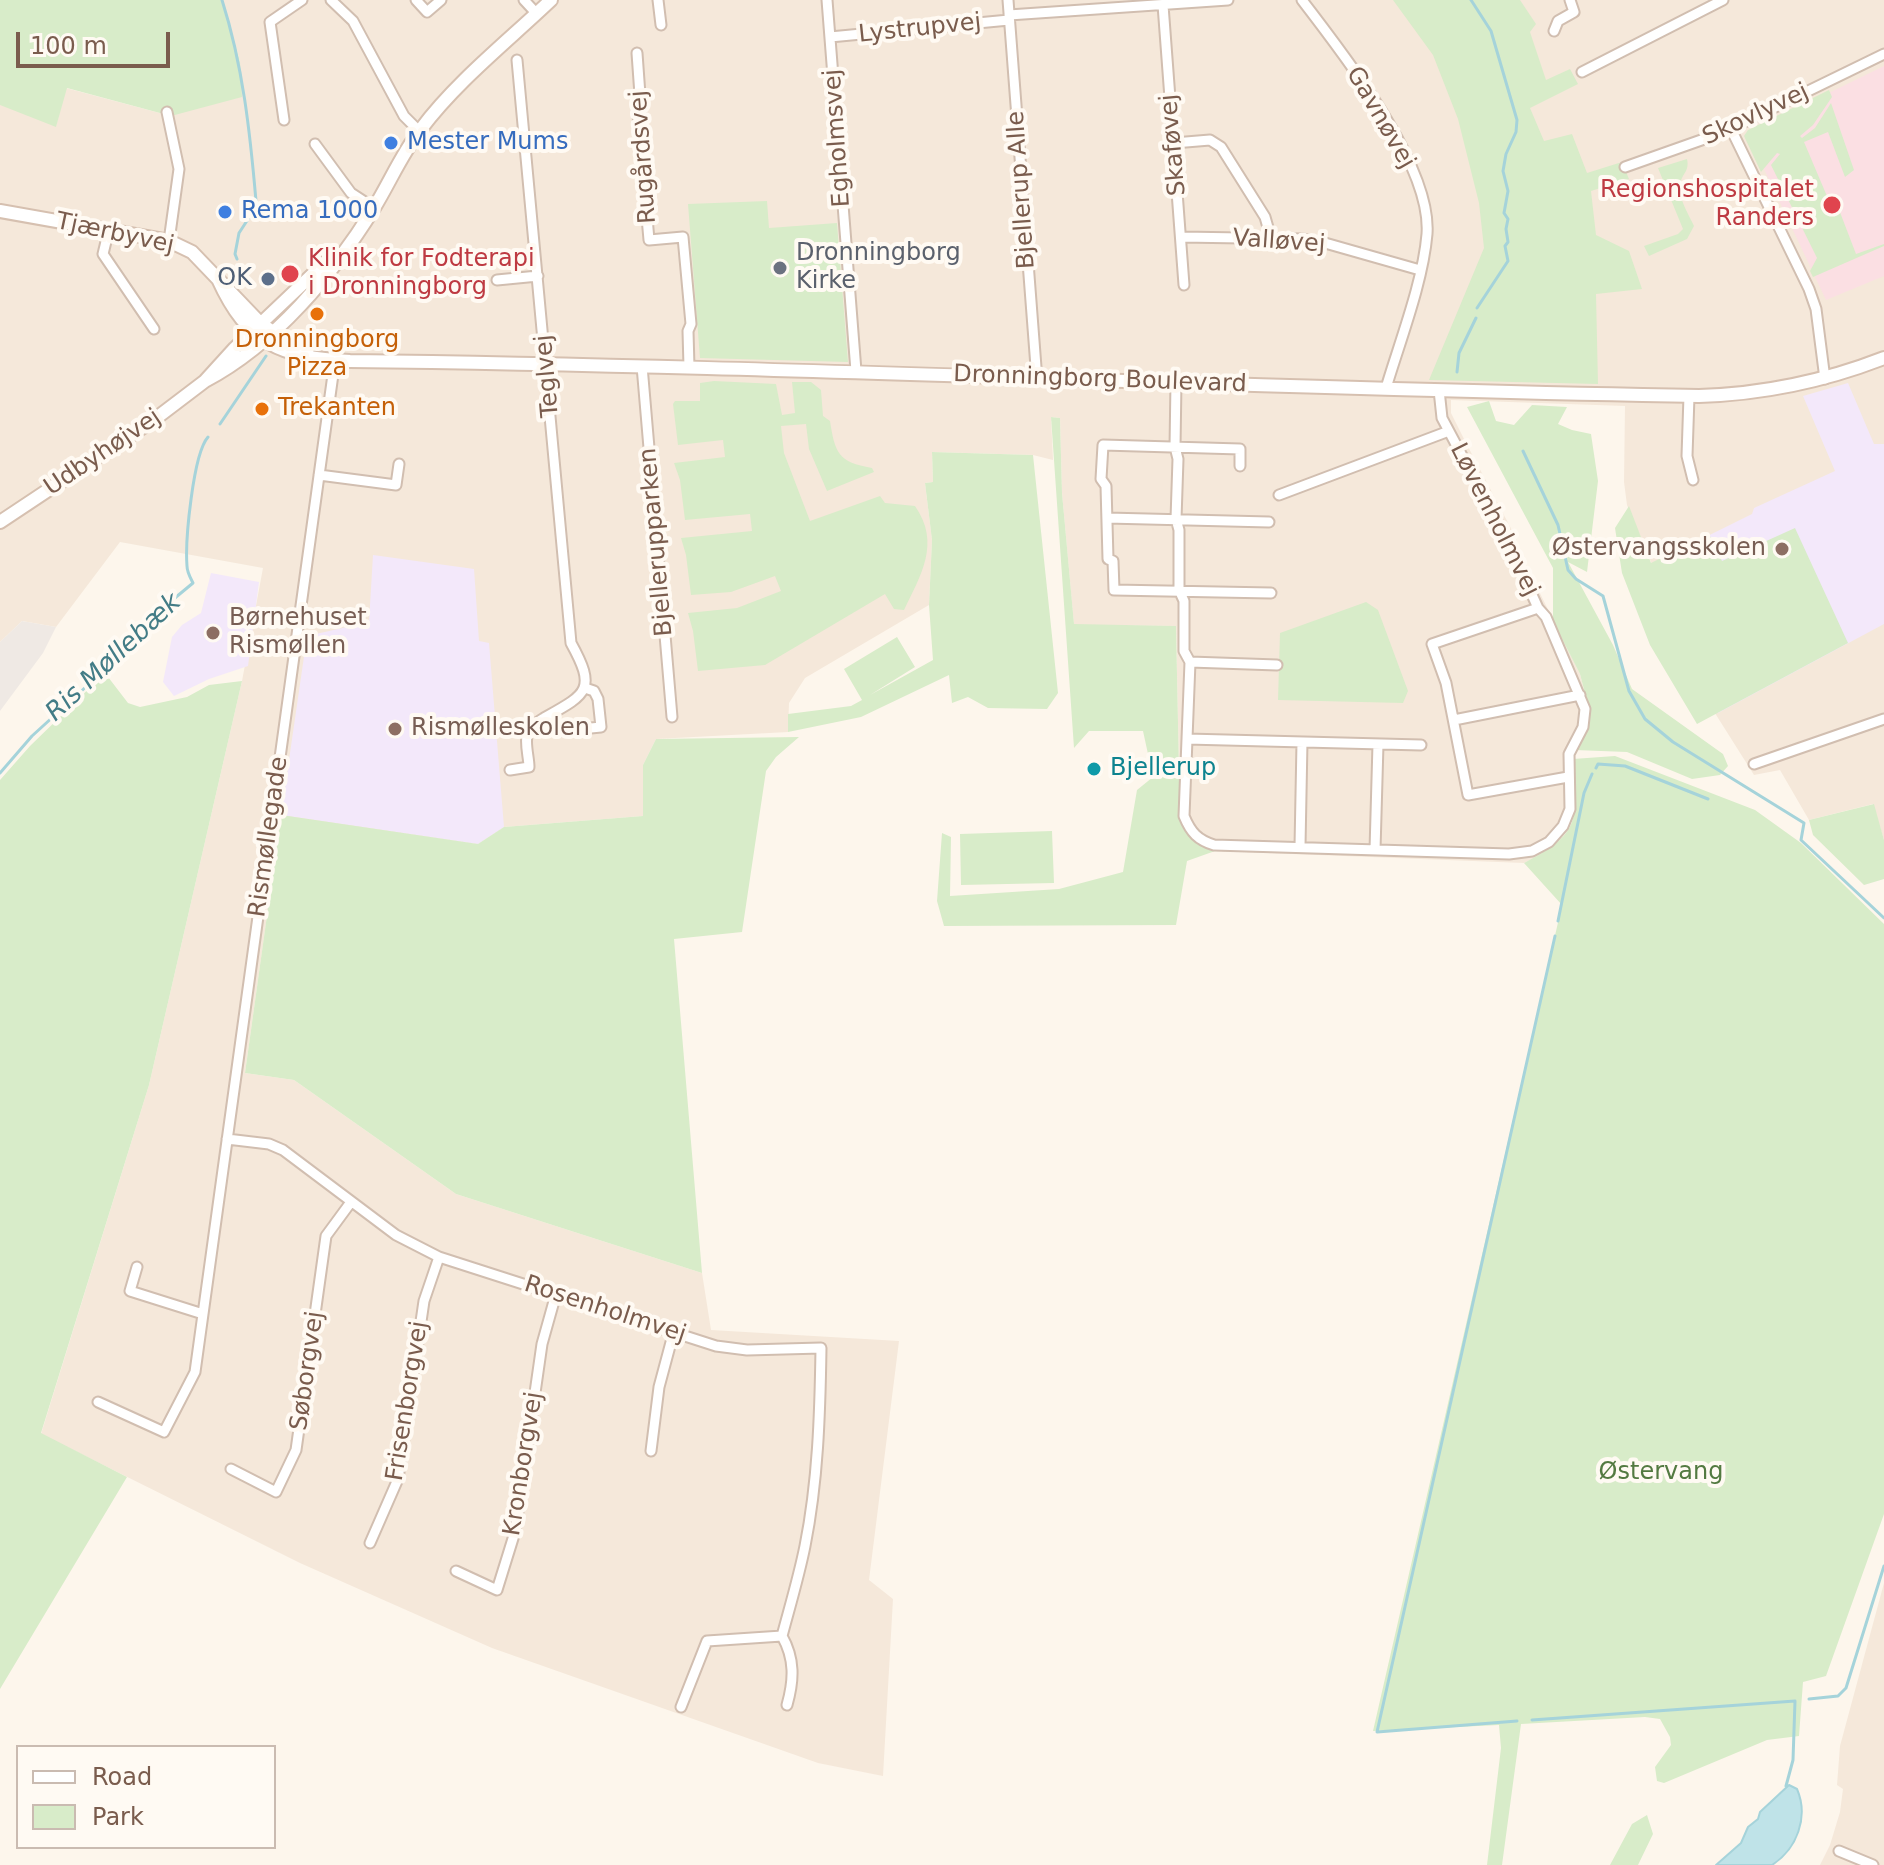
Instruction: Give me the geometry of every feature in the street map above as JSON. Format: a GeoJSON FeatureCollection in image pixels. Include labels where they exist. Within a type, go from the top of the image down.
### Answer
{"type":"FeatureCollection","features":[{"type":"Feature","properties":{"kind":"street"},"geometry":{"type":"LineString","coordinates":[[284,120],[270,22],[302,0]]}},
{"type":"Feature","properties":{"kind":"street"},"geometry":{"type":"LineString","coordinates":[[331,0],[353,21],[404,116],[419,131]]}},
{"type":"Feature","properties":{"kind":"street"},"geometry":{"type":"LineString","coordinates":[[416,0],[427,12],[441,0]]}},
{"type":"Feature","properties":{"kind":"street"},"geometry":{"type":"LineString","coordinates":[[524,0],[537,14]]}},
{"type":"Feature","properties":{"kind":"street","name":"Udbyhøjvej"},"geometry":{"type":"LineString","coordinates":[[0,522],[230,367],[262,332],[330,270],[374,208],[419,131],[443,102],[551,0]]}},
{"type":"Feature","properties":{"kind":"street"},"geometry":{"type":"LineString","coordinates":[[658,0],[661,25]]}},
{"type":"Feature","properties":{"kind":"street","name":"Egholmsvej"},"geometry":{"type":"LineString","coordinates":[[827,0],[856,371]]}},
{"type":"Feature","properties":{"kind":"street","name":"Bjellerup Alle"},"geometry":{"type":"LineString","coordinates":[[1008,0],[1037,380]]}},
{"type":"Feature","properties":{"kind":"street","name":"Lystrupvej"},"geometry":{"type":"LineString","coordinates":[[830,37],[1009,17],[1228,0]]}},
{"type":"Feature","properties":{"kind":"street","name":"Gavnøvej"},"geometry":{"type":"LineString","coordinates":[[1302,0],[1381,109],[1411,168],[1426,216],[1427,231],[1420,270],[1386,388]]}},
{"type":"Feature","properties":{"kind":"street"},"geometry":{"type":"LineString","coordinates":[[1554,31],[1558,21],[1574,12],[1570,0]]}},
{"type":"Feature","properties":{"kind":"street"},"geometry":{"type":"LineString","coordinates":[[1582,72],[1723,0]]}},
{"type":"Feature","properties":{"kind":"street","name":"Skaføvej"},"geometry":{"type":"LineString","coordinates":[[1163,5],[1184,285]]}},
{"type":"Feature","properties":{"kind":"street","name":"Rugårdsvej"},"geometry":{"type":"LineString","coordinates":[[637,53],[641,109],[638,115],[649,240],[683,237],[691,324],[688,331],[689,367]]}},
{"type":"Feature","properties":{"kind":"street","name":"Skovlyvej"},"geometry":{"type":"LineString","coordinates":[[1625,167],[1731,129],[1884,54]]}},
{"type":"Feature","properties":{"kind":"street","name":"Teglvej"},"geometry":{"type":"LineString","coordinates":[[517,60],[571,643],[586,675],[585,688],[594,691],[598,699],[601,727],[581,729]]}},
{"type":"Feature","properties":{"kind":"street"},"geometry":{"type":"LineString","coordinates":[[167,112],[179,169],[169,241]]}},
{"type":"Feature","properties":{"kind":"street"},"geometry":{"type":"LineString","coordinates":[[1731,129],[1809,289],[1816,309],[1825,379]]}},
{"type":"Feature","properties":{"kind":"street"},"geometry":{"type":"LineString","coordinates":[[1174,143],[1210,140],[1221,147],[1265,217],[1271,238]]}},
{"type":"Feature","properties":{"kind":"street"},"geometry":{"type":"LineString","coordinates":[[315,144],[351,193],[374,208]]}},
{"type":"Feature","properties":{"kind":"street","name":"Tjærbyvej"},"geometry":{"type":"LineString","coordinates":[[0,211],[169,241],[192,252],[262,332]]}},
{"type":"Feature","properties":{"kind":"street"},"geometry":{"type":"LineString","coordinates":[[109,229],[103,254],[154,329]]}},
{"type":"Feature","properties":{"kind":"street","name":"Valløvej"},"geometry":{"type":"LineString","coordinates":[[1182,237],[1271,238],[1325,243],[1420,270]]}},
{"type":"Feature","properties":{"kind":"street"},"geometry":{"type":"LineString","coordinates":[[497,280],[538,276]]}},
{"type":"Feature","properties":{"kind":"street","name":"Dronningborg Boulevard"},"geometry":{"type":"LineString","coordinates":[[262,332],[311,356],[335,360],[856,371],[1037,380],[1689,396],[1734,395],[1825,379],[1884,358]]}},
{"type":"Feature","properties":{"kind":"street","name":"Rismøllegade"},"geometry":{"type":"LineString","coordinates":[[98,1402],[164,1432],[195,1372],[335,360]]}},
{"type":"Feature","properties":{"kind":"street","name":"Bjellerupparken"},"geometry":{"type":"LineString","coordinates":[[642,366],[672,717]]}},
{"type":"Feature","properties":{"kind":"street","name":"Løvenholmvej"},"geometry":{"type":"LineString","coordinates":[[1176,382],[1179,590],[1184,601],[1184,651],[1190,662],[1184,816],[1190,831],[1201,841],[1214,845],[1509,854],[1532,851],[1549,842],[1563,826],[1570,809],[1569,754],[1583,727],[1585,709],[1546,617],[1538,608],[1510,546],[1442,418],[1439,390]]}},
{"type":"Feature","properties":{"kind":"street"},"geometry":{"type":"LineString","coordinates":[[1689,396],[1687,456],[1693,480]]}},
{"type":"Feature","properties":{"kind":"street","name":"Løvenholmvej"},"geometry":{"type":"LineString","coordinates":[[1279,495],[1449,431]]}},
{"type":"Feature","properties":{"kind":"street"},"geometry":{"type":"LineString","coordinates":[[1240,466],[1240,449],[1103,445],[1101,479],[1106,486],[1108,559],[1113,561],[1114,590],[1271,593]]}},
{"type":"Feature","properties":{"kind":"street"},"geometry":{"type":"LineString","coordinates":[[319,475],[396,485],[399,464]]}},
{"type":"Feature","properties":{"kind":"street"},"geometry":{"type":"LineString","coordinates":[[1107,518],[1269,522]]}},
{"type":"Feature","properties":{"kind":"street","name":"Løvenholmvej"},"geometry":{"type":"LineString","coordinates":[[1538,608],[1432,644],[1446,683],[1468,795],[1568,777]]}},
{"type":"Feature","properties":{"kind":"street"},"geometry":{"type":"LineString","coordinates":[[1190,662],[1277,665]]}},
{"type":"Feature","properties":{"kind":"street"},"geometry":{"type":"LineString","coordinates":[[510,770],[529,767],[527,736],[533,724],[576,700],[585,688]]}},
{"type":"Feature","properties":{"kind":"street"},"geometry":{"type":"LineString","coordinates":[[1454,720],[1580,695]]}},
{"type":"Feature","properties":{"kind":"street"},"geometry":{"type":"LineString","coordinates":[[1754,764],[1884,719]]}},
{"type":"Feature","properties":{"kind":"street"},"geometry":{"type":"LineString","coordinates":[[1187,739],[1421,745]]}},
{"type":"Feature","properties":{"kind":"street"},"geometry":{"type":"LineString","coordinates":[[1300,846],[1302,742]]}},
{"type":"Feature","properties":{"kind":"street"},"geometry":{"type":"LineString","coordinates":[[1375,850],[1378,744]]}},
{"type":"Feature","properties":{"kind":"street","name":"Rosenholmvej"},"geometry":{"type":"LineString","coordinates":[[227,1139],[269,1144],[283,1150],[396,1235],[439,1257],[716,1346],[747,1350],[821,1348],[815,1484],[805,1547],[782,1636]]}},
{"type":"Feature","properties":{"kind":"street","name":"Søborgvej"},"geometry":{"type":"LineString","coordinates":[[231,1469],[276,1492],[296,1450],[326,1236],[351,1202]]}},
{"type":"Feature","properties":{"kind":"street","name":"Frisenborgvej"},"geometry":{"type":"LineString","coordinates":[[370,1543],[398,1479],[424,1301],[439,1257]]}},
{"type":"Feature","properties":{"kind":"street"},"geometry":{"type":"LineString","coordinates":[[137,1267],[130,1291],[203,1314]]}},
{"type":"Feature","properties":{"kind":"street","name":"Kronborgvej"},"geometry":{"type":"LineString","coordinates":[[456,1571],[497,1590],[515,1532],[542,1344],[556,1294]]}},
{"type":"Feature","properties":{"kind":"street"},"geometry":{"type":"LineString","coordinates":[[651,1451],[659,1387],[674,1331]]}},
{"type":"Feature","properties":{"kind":"street"},"geometry":{"type":"LineString","coordinates":[[681,1707],[707,1641],[782,1636],[789,1649],[794,1679],[787,1705]]}},
{"type":"Feature","properties":{"kind":"street"},"geometry":{"type":"LineString","coordinates":[[1839,1851],[1873,1865]]}},
{"type":"Feature","properties":{"kind":"shaded area"},"geometry":{"type":"Polygon","coordinates":[[[223,0],[1884,0],[1884,840],[1873,804],[1809,820],[1780,770],[1754,775],[1713,710],[1627,505],[1624,482],[1625,406],[1451,400],[1451,413],[1516,538],[1519,551],[1580,674],[1590,713],[1573,759],[1576,811],[1567,832],[1553,848],[1524,863],[1215,851],[1199,846],[1180,819],[1176,626],[1074,625],[1062,493],[1060,418],[1051,417],[1053,460],[1033,455],[932,452],[933,482],[925,483],[932,540],[929,605],[805,678],[789,703],[788,732],[656,739],[643,765],[643,816],[504,827],[478,844],[281,816],[245,1073],[294,1080],[456,1194],[702,1273],[711,1330],[899,1341],[869,1580],[893,1599],[883,1776],[818,1763],[492,1648],[300,1563],[41,1434],[149,1085],[242,681],[263,568],[120,542],[56,627],[22,621],[0,642],[0,103],[56,126],[66,88],[171,116],[240,62],[223,0]]]}},
{"type":"Feature","properties":{"kind":"shaded area","name":"Regionshospitalet Randers"},"geometry":{"type":"Polygon","coordinates":[[[1884,66],[1884,276],[1826,300],[1747,133],[1884,66]]]}},
{"type":"Feature","properties":{"kind":"shaded area","name":"Østervangsskolen"},"geometry":{"type":"Polygon","coordinates":[[[1848,383],[1874,444],[1884,444],[1884,624],[1718,713],[1651,564],[1752,514],[1754,508],[1835,471],[1803,396],[1848,383]]]}},
{"type":"Feature","properties":{"kind":"shaded area","name":"Rismølleskolen"},"geometry":{"type":"Polygon","coordinates":[[[373,555],[474,569],[479,641],[489,643],[504,827],[478,844],[281,815],[307,636],[369,622],[373,555]]]}},
{"type":"Feature","properties":{"kind":"shaded area","name":"Børnehuset Rismøllen"},"geometry":{"type":"Polygon","coordinates":[[[211,573],[259,582],[248,666],[209,679],[174,696],[163,682],[172,637],[182,625],[201,613],[211,573]]]}},
{"type":"Feature","properties":{"kind":"shaded area"},"geometry":{"type":"Polygon","coordinates":[[[22,621],[56,627],[43,653],[0,711],[0,642],[22,621]]]}},
{"type":"Feature","properties":{"kind":"shaded area"},"geometry":{"type":"Polygon","coordinates":[[[1884,1583],[1884,1865],[1820,1865],[1840,1812],[1843,1789],[1837,1785],[1840,1746],[1884,1583]]]}},
{"type":"Feature","properties":{"kind":"green space"},"geometry":{"type":"Polygon","coordinates":[[[0,0],[223,0],[240,62],[242,97],[171,116],[67,88],[56,127],[0,105],[0,0]]]}},
{"type":"Feature","properties":{"kind":"green space"},"geometry":{"type":"Polygon","coordinates":[[[1393,0],[1520,0],[1536,24],[1530,32],[1546,80],[1570,69],[1578,84],[1530,108],[1544,141],[1572,134],[1587,173],[1622,162],[1629,179],[1591,191],[1596,235],[1629,251],[1642,289],[1596,294],[1598,384],[1429,380],[1484,248],[1479,203],[1458,119],[1433,55],[1393,0]]]}},
{"type":"Feature","properties":{"kind":"green space"},"geometry":{"type":"Polygon","coordinates":[[[1829,90],[1832,97],[1813,125],[1800,136],[1802,138],[1815,128],[1831,103],[1854,170],[1845,177],[1828,132],[1804,142],[1832,208],[1838,207],[1856,254],[1884,246],[1813,277],[1810,271],[1817,258],[1771,165],[1780,154],[1777,153],[1761,172],[1744,136],[1748,130],[1829,90]]]}},
{"type":"Feature","properties":{"kind":"green space"},"geometry":{"type":"Polygon","coordinates":[[[1687,159],[1680,190],[1694,226],[1687,239],[1649,256],[1644,246],[1678,234],[1683,229],[1658,168],[1687,159]]]}},
{"type":"Feature","properties":{"kind":"green space"},"geometry":{"type":"Polygon","coordinates":[[[767,201],[769,228],[837,223],[848,362],[700,358],[688,204],[767,201]]]}},
{"type":"Feature","properties":{"kind":"green space"},"geometry":{"type":"Polygon","coordinates":[[[792,382],[811,382],[821,390],[823,416],[830,421],[840,454],[852,463],[872,468],[874,472],[827,491],[809,449],[806,424],[781,426],[784,453],[810,521],[880,496],[885,503],[915,506],[927,533],[926,559],[904,610],[894,609],[885,594],[765,665],[698,671],[688,613],[737,608],[781,591],[775,576],[731,592],[691,595],[681,538],[752,531],[750,514],[685,520],[680,480],[674,463],[725,457],[723,440],[678,445],[673,404],[675,401],[700,401],[700,383],[776,384],[782,415],[795,413],[792,382]]]}},
{"type":"Feature","properties":{"kind":"green space"},"geometry":{"type":"Polygon","coordinates":[[[1489,401],[1496,421],[1514,425],[1532,405],[1567,407],[1558,424],[1591,434],[1598,481],[1587,572],[1568,562],[1613,645],[1632,689],[1723,754],[1728,766],[1720,775],[1692,779],[1627,752],[1575,750],[1590,713],[1580,674],[1553,621],[1553,568],[1467,407],[1489,401]]]}},
{"type":"Feature","properties":{"kind":"green space"},"geometry":{"type":"Polygon","coordinates":[[[1051,417],[1060,418],[1062,493],[1074,624],[1176,626],[1180,819],[1194,840],[1215,851],[1187,861],[1176,925],[944,926],[937,901],[942,833],[951,837],[950,896],[1059,889],[1123,872],[1137,790],[1153,777],[1143,731],[1089,731],[1074,748],[1051,417]]]}},
{"type":"Feature","properties":{"kind":"green space"},"geometry":{"type":"Polygon","coordinates":[[[932,452],[1033,455],[1058,693],[1047,709],[988,708],[968,697],[952,703],[949,675],[861,717],[788,732],[788,714],[851,706],[862,700],[844,669],[897,637],[915,667],[870,695],[933,660],[929,605],[932,540],[925,483],[933,482],[932,452]]]}},
{"type":"Feature","properties":{"kind":"green space"},"geometry":{"type":"Polygon","coordinates":[[[1629,506],[1651,563],[1709,534],[1722,561],[1795,528],[1848,643],[1697,724],[1650,645],[1622,573],[1615,528],[1629,506]]]}},
{"type":"Feature","properties":{"kind":"green space"},"geometry":{"type":"Polygon","coordinates":[[[1366,602],[1378,610],[1408,691],[1403,703],[1278,700],[1280,633],[1366,602]]]}},
{"type":"Feature","properties":{"kind":"green space"},"geometry":{"type":"Polygon","coordinates":[[[105,673],[128,703],[140,707],[187,697],[209,685],[242,681],[149,1085],[41,1433],[127,1477],[0,1689],[0,780],[30,746],[105,673]]]}},
{"type":"Feature","properties":{"kind":"green space"},"geometry":{"type":"Polygon","coordinates":[[[799,737],[776,757],[766,771],[742,932],[674,939],[702,1273],[456,1194],[294,1080],[245,1073],[281,815],[478,844],[504,827],[643,816],[643,765],[656,739],[799,737]]]}},
{"type":"Feature","properties":{"kind":"green space","name":"Østervang"},"geometry":{"type":"Polygon","coordinates":[[[1615,756],[1755,810],[1801,843],[1884,924],[1884,1514],[1826,1676],[1803,1682],[1799,1736],[1767,1740],[1664,1783],[1657,1781],[1655,1767],[1671,1745],[1660,1719],[1645,1717],[1521,1724],[1502,1865],[1487,1865],[1501,1748],[1499,1725],[1373,1731],[1562,905],[1524,863],[1557,843],[1572,823],[1575,811],[1573,759],[1615,756]]]}},
{"type":"Feature","properties":{"kind":"green space"},"geometry":{"type":"Polygon","coordinates":[[[1874,804],[1884,840],[1884,879],[1864,885],[1813,835],[1809,820],[1874,804]]]}},
{"type":"Feature","properties":{"kind":"green space"},"geometry":{"type":"Polygon","coordinates":[[[1052,831],[1054,883],[961,885],[960,834],[1052,831]]]}},
{"type":"Feature","properties":{"kind":"green space"},"geometry":{"type":"Polygon","coordinates":[[[1647,1815],[1653,1834],[1638,1865],[1610,1865],[1632,1824],[1647,1815]]]}},
{"type":"Feature","properties":{"kind":"water"},"geometry":{"type":"Polygon","coordinates":[[[1789,1785],[1797,1789],[1801,1821],[1794,1841],[1781,1858],[1772,1865],[1716,1865],[1741,1843],[1760,1812],[1789,1785]]]}},
{"type":"Feature","properties":{"kind":"waterway","name":"Ris Møllebæk"},"geometry":{"type":"LineString","coordinates":[[222,0],[240,74],[256,201],[254,210],[239,233],[237,259]]}},
{"type":"Feature","properties":{"kind":"waterway"},"geometry":{"type":"LineString","coordinates":[[1471,0],[1491,31],[1517,120],[1503,171],[1508,191],[1504,213],[1508,219],[1508,242],[1505,246],[1508,261],[1477,308]]}},
{"type":"Feature","properties":{"kind":"waterway"},"geometry":{"type":"LineString","coordinates":[[1457,372],[1459,353],[1476,318]]}},
{"type":"Feature","properties":{"kind":"waterway","name":"Ris Møllebæk"},"geometry":{"type":"LineString","coordinates":[[220,424],[266,356]]}},
{"type":"Feature","properties":{"kind":"waterway","name":"Ris Møllebæk"},"geometry":{"type":"LineString","coordinates":[[0,773],[32,736],[111,664],[164,607],[193,583],[187,568],[189,519],[198,461],[208,437]]}},
{"type":"Feature","properties":{"kind":"waterway"},"geometry":{"type":"LineString","coordinates":[[1523,451],[1558,525],[1568,570],[1576,579],[1603,596],[1629,691],[1645,719],[1673,742],[1804,823],[1801,840],[1884,918]]}},
{"type":"Feature","properties":{"kind":"waterway"},"geometry":{"type":"LineString","coordinates":[[1596,768],[1598,764],[1625,766],[1708,799]]}},
{"type":"Feature","properties":{"kind":"waterway"},"geometry":{"type":"LineString","coordinates":[[1558,921],[1584,793],[1592,774]]}},
{"type":"Feature","properties":{"kind":"waterway"},"geometry":{"type":"LineString","coordinates":[[1517,1721],[1377,1732],[1555,936]]}},
{"type":"Feature","properties":{"kind":"waterway"},"geometry":{"type":"LineString","coordinates":[[1809,1699],[1838,1696],[1846,1688],[1884,1566]]}},
{"type":"Feature","properties":{"kind":"waterway"},"geometry":{"type":"LineString","coordinates":[[1532,1720],[1795,1701],[1793,1760],[1786,1786]]}},
{"type":"Feature","properties":{"kind":"place","name":"Mester Mums"},"geometry":{"type":"Point","coordinates":[391,143]}},
{"type":"Feature","properties":{"kind":"place","name":"Regionshospitalet Randers"},"geometry":{"type":"Point","coordinates":[1832,205]}},
{"type":"Feature","properties":{"kind":"place","name":"Rema 1000"},"geometry":{"type":"Point","coordinates":[225,212]}},
{"type":"Feature","properties":{"kind":"place","name":"Dronningborg Kirke"},"geometry":{"type":"Point","coordinates":[780,268]}},
{"type":"Feature","properties":{"kind":"place","name":"Klinik for Fodterapi i Dronningborg"},"geometry":{"type":"Point","coordinates":[290,274]}},
{"type":"Feature","properties":{"kind":"place","name":"OK"},"geometry":{"type":"Point","coordinates":[268,279]}},
{"type":"Feature","properties":{"kind":"place","name":"Dronningborg Pizza"},"geometry":{"type":"Point","coordinates":[317,314]}},
{"type":"Feature","properties":{"kind":"place","name":"Trekanten"},"geometry":{"type":"Point","coordinates":[262,409]}},
{"type":"Feature","properties":{"kind":"place","name":"Østervangsskolen"},"geometry":{"type":"Point","coordinates":[1782,549]}},
{"type":"Feature","properties":{"kind":"place","name":"Børnehuset Rismøllen"},"geometry":{"type":"Point","coordinates":[213,633]}},
{"type":"Feature","properties":{"kind":"place","name":"Rismølleskolen"},"geometry":{"type":"Point","coordinates":[395,729]}},
{"type":"Feature","properties":{"kind":"place","name":"Bjellerup"},"geometry":{"type":"Point","coordinates":[1094,769]}}]}
